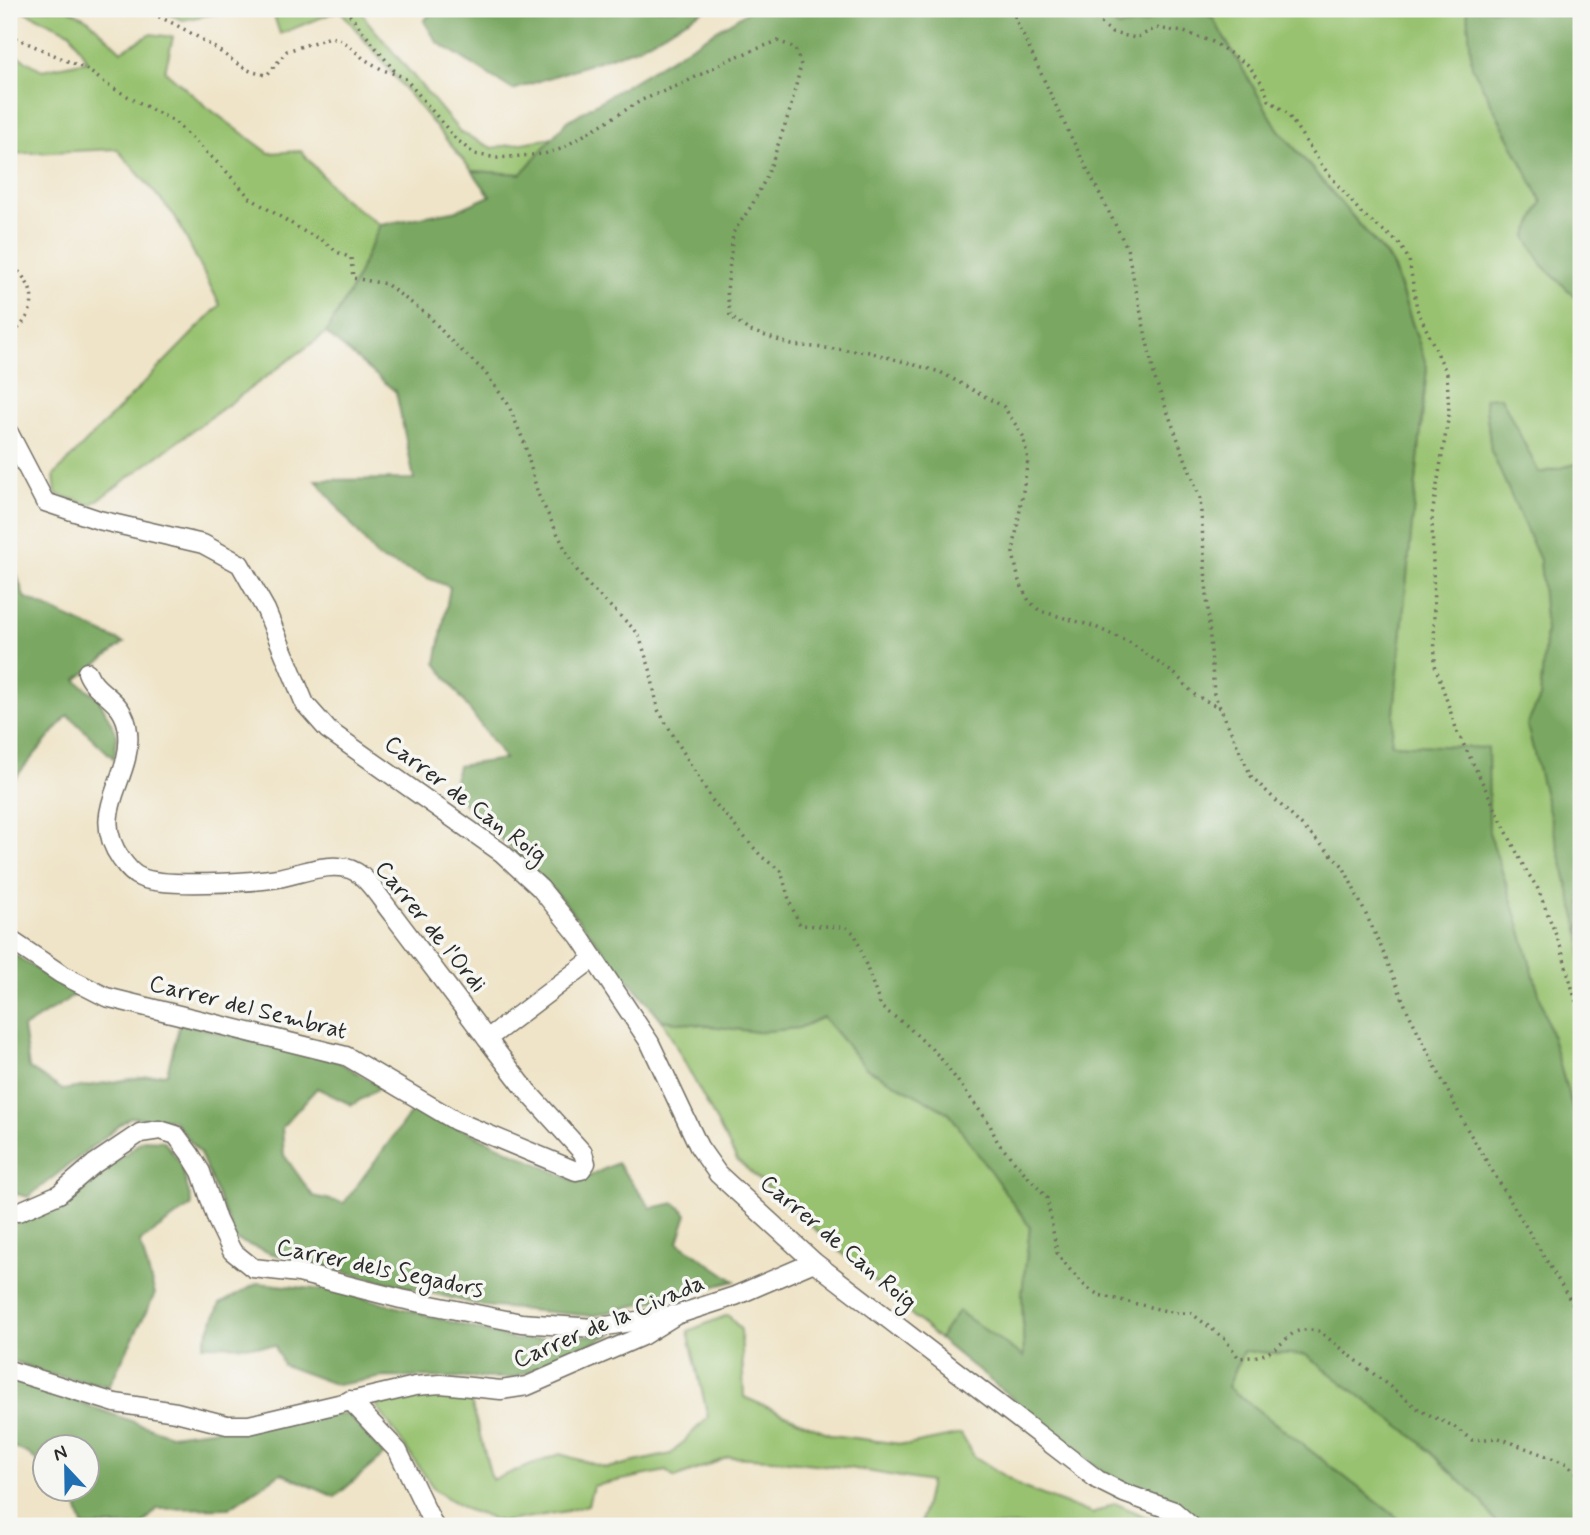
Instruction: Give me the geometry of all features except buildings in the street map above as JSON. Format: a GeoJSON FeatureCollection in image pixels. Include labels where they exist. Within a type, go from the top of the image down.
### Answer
{"type":"FeatureCollection","features":[{"type":"Feature","properties":{"kind":"street","name":"Carrer de Can Roig"},"geometry":{"type":"LineString","coordinates":[[9,433],[45,502],[99,520],[203,544],[240,564],[266,610],[305,704],[328,730],[512,862],[548,897],[594,958],[650,1043],[699,1147],[718,1174],[814,1262],[1098,1480],[1124,1493],[1174,1511],[1191,1526]]}},
{"type":"Feature","properties":{"kind":"street","name":"Carrer de l'Ordi"},"geometry":{"type":"LineString","coordinates":[[87,672],[92,682],[116,702],[127,724],[127,750],[110,804],[107,823],[111,842],[121,860],[134,874],[154,881],[231,883],[277,878],[330,867],[343,867],[356,872],[368,883],[419,948],[487,1039]]}},
{"type":"Feature","properties":{"kind":"street","name":"Carrer del Sembrat"},"geometry":{"type":"LineString","coordinates":[[9,939],[61,974],[106,996],[346,1056],[456,1121],[570,1171],[581,1170],[586,1163],[583,1153],[527,1091],[487,1039]]}},
{"type":"Feature","properties":{"kind":"street"},"geometry":{"type":"LineString","coordinates":[[487,1039],[594,958]]}},
{"type":"Feature","properties":{"kind":"street","name":"Carrer dels Segadors"},"geometry":{"type":"LineString","coordinates":[[9,1207],[18,1212],[59,1194],[94,1164],[140,1133],[160,1130],[176,1136],[190,1154],[201,1172],[217,1220],[232,1251],[253,1268],[299,1273],[401,1299],[521,1324],[594,1328],[677,1315]]}},
{"type":"Feature","properties":{"kind":"street","name":"Carrer de la Civada"},"geometry":{"type":"LineString","coordinates":[[9,1370],[115,1403],[176,1412],[228,1425],[249,1425],[426,1384],[501,1390],[527,1386],[642,1336],[677,1315],[734,1296],[814,1262]]}},
{"type":"Feature","properties":{"kind":"street"},"geometry":{"type":"LineString","coordinates":[[350,1400],[398,1451],[434,1526]]}},
{"type":"Feature","properties":{"kind":"path"},"geometry":{"type":"LineString","coordinates":[[139,9],[170,22],[251,73],[267,75],[288,51],[331,37],[351,46],[364,59],[383,70],[404,78],[455,138],[474,154],[498,158],[544,154],[561,149],[642,100],[684,83],[730,59],[778,41],[795,48],[801,65],[790,110],[768,174],[733,233],[728,281],[730,316],[748,330],[792,345],[869,352],[940,372],[1004,407],[1023,436],[1028,460],[1013,553],[1019,581],[1029,601],[1040,611],[1093,626],[1129,642],[1175,675],[1195,695],[1220,708]]}},
{"type":"Feature","properties":{"kind":"path"},"geometry":{"type":"LineString","coordinates":[[345,9],[398,76]]}},
{"type":"Feature","properties":{"kind":"path"},"geometry":{"type":"LineString","coordinates":[[1015,9],[1015,18],[1060,115],[1127,248],[1155,379],[1200,498],[1214,694],[1220,708],[1251,776],[1343,866],[1408,1012],[1466,1127],[1581,1318]]}},
{"type":"Feature","properties":{"kind":"path"},"geometry":{"type":"LineString","coordinates":[[1085,9],[1112,33],[1136,38],[1156,28],[1184,32],[1213,42],[1248,65],[1262,83],[1269,100],[1287,113],[1323,167],[1362,214],[1399,243],[1409,260],[1417,309],[1447,374],[1448,386],[1449,414],[1432,515],[1436,665],[1457,731],[1524,867],[1538,889],[1561,948],[1581,1020]]}},
{"type":"Feature","properties":{"kind":"path"},"geometry":{"type":"LineString","coordinates":[[9,35],[88,70],[109,86],[175,122],[250,198],[321,239],[337,253],[351,258],[354,278],[386,284],[399,292],[429,316],[484,372],[512,412],[524,442],[538,494],[573,565],[587,584],[638,634],[650,669],[658,710],[712,800],[762,857],[781,871],[790,903],[800,925],[846,927],[855,934],[881,1007],[906,1025],[939,1056],[989,1123],[998,1143],[1047,1198],[1057,1253],[1086,1287],[1113,1300],[1175,1313],[1192,1313],[1224,1338],[1239,1357],[1258,1357],[1272,1350],[1294,1332],[1304,1329],[1319,1332],[1421,1411],[1453,1426],[1472,1440],[1499,1438],[1565,1463],[1581,1476]]}},
{"type":"Feature","properties":{"kind":"path"},"geometry":{"type":"LineString","coordinates":[[9,261],[25,278],[32,292],[32,306],[24,322],[9,335]]}},
{"type":"Feature","properties":{"kind":"green space"},"geometry":{"type":"Polygon","coordinates":[[[19,9],[68,9],[89,20],[121,51],[151,34],[173,37],[165,71],[207,107],[269,153],[301,151],[340,196],[380,225],[350,292],[326,333],[91,505],[56,494],[54,475],[220,305],[175,216],[117,149],[9,154],[9,51],[42,70],[87,61],[70,32],[19,9]]]}},
{"type":"Feature","properties":{"kind":"green space"},"geometry":{"type":"Polygon","coordinates":[[[155,9],[237,9],[183,20],[155,9]]]}},
{"type":"Feature","properties":{"kind":"green space"},"geometry":{"type":"Polygon","coordinates":[[[272,9],[360,9],[460,132],[492,148],[552,138],[521,174],[472,171],[340,10],[280,34],[272,9]]]}},
{"type":"Feature","properties":{"kind":"green space"},"geometry":{"type":"Polygon","coordinates":[[[434,9],[706,9],[637,48],[513,90],[437,42],[424,21],[434,9]]]}},
{"type":"Feature","properties":{"kind":"green space"},"geometry":{"type":"Polygon","coordinates":[[[752,9],[1101,9],[1118,27],[1145,23],[1163,9],[1197,9],[1212,17],[1278,129],[1391,262],[1427,367],[1391,744],[1488,748],[1489,832],[1516,914],[1581,1138],[1581,1526],[1498,1526],[1483,1503],[1419,1441],[1306,1355],[1243,1351],[1228,1387],[1408,1526],[1202,1526],[1178,1503],[1112,1479],[939,1339],[958,1311],[1024,1357],[1022,1294],[1030,1227],[949,1113],[866,1068],[823,1017],[799,1028],[758,1032],[662,1020],[552,888],[452,792],[458,766],[505,759],[436,663],[450,587],[378,558],[316,480],[414,479],[396,392],[326,333],[350,292],[380,225],[458,210],[490,196],[472,171],[521,174],[566,122],[752,9]]]}},
{"type":"Feature","properties":{"kind":"green space"},"geometry":{"type":"Polygon","coordinates":[[[1101,9],[1163,9],[1145,23],[1117,27],[1101,9]]]}},
{"type":"Feature","properties":{"kind":"green space"},"geometry":{"type":"Polygon","coordinates":[[[1197,9],[1467,9],[1472,66],[1542,202],[1544,267],[1581,302],[1581,463],[1539,473],[1501,398],[1485,399],[1491,451],[1540,559],[1546,630],[1540,698],[1527,725],[1581,937],[1581,1138],[1516,914],[1489,832],[1488,749],[1391,744],[1427,367],[1392,262],[1278,129],[1212,17],[1197,9]]]}},
{"type":"Feature","properties":{"kind":"green space"},"geometry":{"type":"Polygon","coordinates":[[[1467,9],[1581,9],[1581,302],[1544,267],[1526,237],[1542,202],[1472,66],[1467,9]]]}},
{"type":"Feature","properties":{"kind":"green space"},"geometry":{"type":"Polygon","coordinates":[[[1501,397],[1539,473],[1581,463],[1581,937],[1527,725],[1540,698],[1546,630],[1540,560],[1491,451],[1485,398],[1501,397]]]}},
{"type":"Feature","properties":{"kind":"green space"},"geometry":{"type":"Polygon","coordinates":[[[9,549],[24,597],[124,643],[76,680],[99,699],[117,735],[114,759],[68,715],[9,785],[9,549]]]}},
{"type":"Feature","properties":{"kind":"green space"},"geometry":{"type":"Polygon","coordinates":[[[9,951],[75,995],[23,1028],[29,1068],[63,1090],[167,1073],[180,1023],[337,1061],[381,1087],[352,1105],[317,1088],[282,1127],[284,1155],[313,1196],[344,1203],[415,1107],[577,1182],[617,1163],[651,1208],[675,1203],[687,1214],[678,1242],[735,1281],[593,1316],[484,1306],[273,1254],[236,1240],[200,1153],[173,1120],[130,1117],[28,1197],[12,1193],[9,1165],[9,951]]]}},
{"type":"Feature","properties":{"kind":"green space"},"geometry":{"type":"Polygon","coordinates":[[[823,1017],[866,1068],[949,1113],[1030,1227],[1022,1294],[1024,1358],[958,1312],[939,1339],[737,1160],[662,1020],[758,1032],[799,1028],[823,1017]]]}},
{"type":"Feature","properties":{"kind":"green space"},"geometry":{"type":"Polygon","coordinates":[[[143,1140],[164,1141],[181,1164],[192,1205],[140,1242],[155,1294],[109,1386],[47,1374],[9,1359],[9,1213],[32,1218],[71,1197],[143,1140]]]}},
{"type":"Feature","properties":{"kind":"green space"},"geometry":{"type":"Polygon","coordinates":[[[258,1283],[343,1292],[516,1340],[613,1334],[513,1378],[384,1377],[337,1385],[283,1365],[275,1346],[203,1345],[220,1304],[258,1283]]]}},
{"type":"Feature","properties":{"kind":"green space"},"geometry":{"type":"Polygon","coordinates":[[[728,1315],[741,1330],[744,1397],[832,1435],[908,1445],[961,1434],[974,1456],[1024,1488],[1093,1514],[1115,1503],[1166,1526],[941,1526],[921,1522],[930,1482],[849,1468],[729,1457],[675,1478],[666,1471],[593,1486],[588,1505],[502,1522],[465,1509],[435,1490],[376,1405],[418,1396],[470,1398],[492,1480],[560,1454],[607,1468],[671,1454],[708,1417],[688,1331],[728,1315]]]}},
{"type":"Feature","properties":{"kind":"green space"},"geometry":{"type":"Polygon","coordinates":[[[1243,1351],[1306,1355],[1419,1441],[1483,1503],[1498,1526],[1408,1526],[1228,1387],[1243,1351]]]}},
{"type":"Feature","properties":{"kind":"green space"},"geometry":{"type":"Polygon","coordinates":[[[9,1377],[170,1435],[347,1413],[384,1455],[335,1497],[281,1473],[229,1508],[157,1509],[141,1526],[83,1526],[76,1504],[102,1504],[102,1434],[32,1434],[32,1457],[9,1445],[9,1377]]]}}]}
